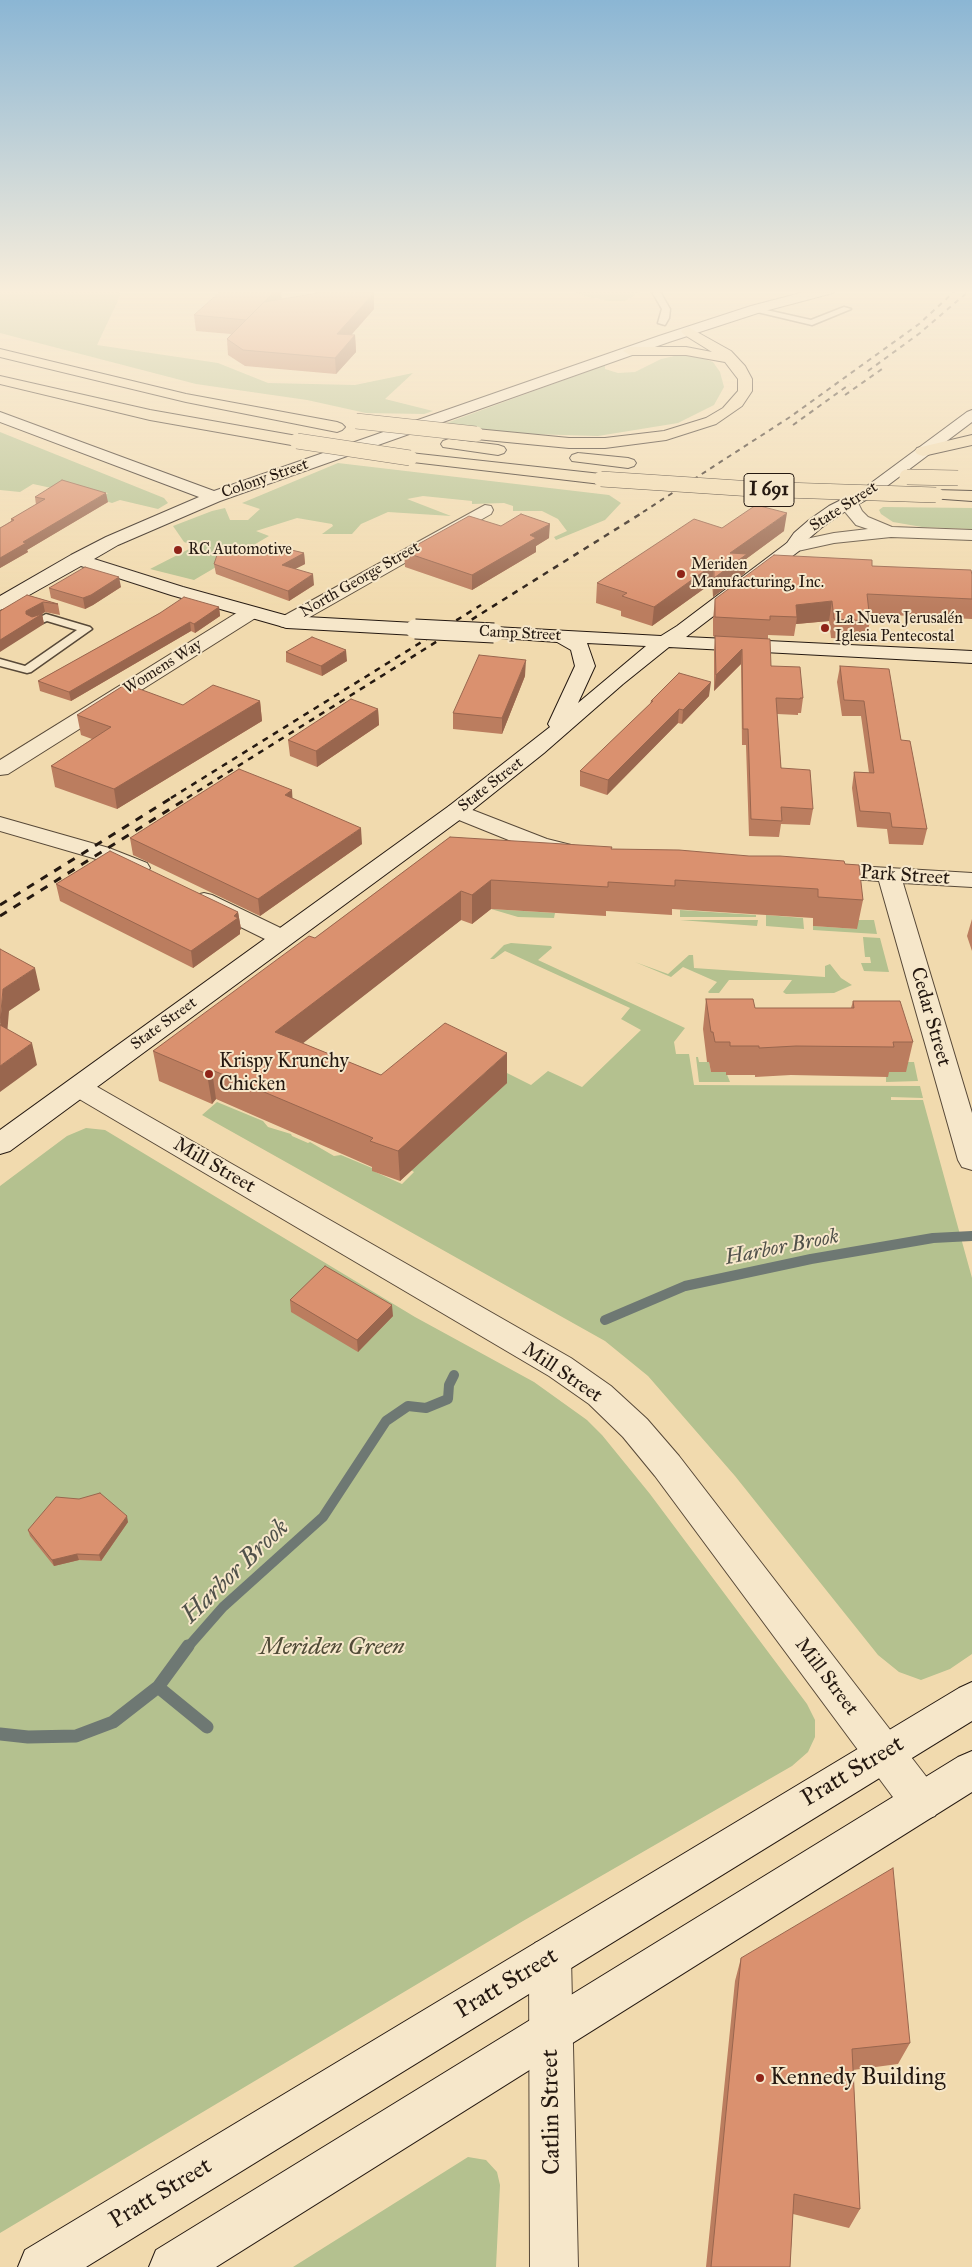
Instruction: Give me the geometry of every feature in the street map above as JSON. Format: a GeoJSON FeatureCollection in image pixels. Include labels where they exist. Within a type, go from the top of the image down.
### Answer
{"type":"FeatureCollection","features":[{"type":"Feature","properties":{"kind":"highway","name":"I 691"},"geometry":{"type":"LineString","coordinates":[[68,396],[142,413],[297,441],[410,458],[601,479],[753,490],[972,496]]}},
{"type":"Feature","properties":{"kind":"highway"},"geometry":{"type":"LineString","coordinates":[[177,396],[337,427],[450,444],[646,464]]}},
{"type":"Feature","properties":{"kind":"highway"},"geometry":{"type":"LineString","coordinates":[[186,398],[233,402],[356,421],[582,444],[628,441],[682,431],[716,419],[737,403],[742,396]]}},
{"type":"Feature","properties":{"kind":"highway"},"geometry":{"type":"LineString","coordinates":[[923,451],[972,440]]}},
{"type":"Feature","properties":{"kind":"highway"},"geometry":{"type":"LineString","coordinates":[[860,476],[965,478]]}},
{"type":"Feature","properties":{"kind":"street","name":"Colony Street"},"geometry":{"type":"LineString","coordinates":[[0,604],[121,536],[214,497],[500,396]]}},
{"type":"Feature","properties":{"kind":"street","name":"State Street"},"geometry":{"type":"LineString","coordinates":[[0,1144],[457,811],[665,641],[684,630],[793,547],[803,534],[815,524],[832,512],[869,492],[972,415]]}},
{"type":"Feature","properties":{"kind":"street"},"geometry":{"type":"LineString","coordinates":[[0,417],[214,497]]}},
{"type":"Feature","properties":{"kind":"street"},"geometry":{"type":"LineString","coordinates":[[850,503],[854,513],[862,522],[891,532]]}},
{"type":"Feature","properties":{"kind":"street","name":"North George Street"},"geometry":{"type":"LineString","coordinates":[[287,622],[485,510]]}},
{"type":"Feature","properties":{"kind":"street"},"geometry":{"type":"LineString","coordinates":[[793,547],[834,538],[891,532],[972,534]]}},
{"type":"Feature","properties":{"kind":"street","name":"Camp Street"},"geometry":{"type":"LineString","coordinates":[[78,559],[287,622],[972,657]]}},
{"type":"Feature","properties":{"kind":"street","name":"Womens Way"},"geometry":{"type":"LineString","coordinates":[[0,769],[250,612]]}},
{"type":"Feature","properties":{"kind":"street"},"geometry":{"type":"LineString","coordinates":[[551,736],[585,666],[580,647],[560,636]]}},
{"type":"Feature","properties":{"kind":"street"},"geometry":{"type":"LineString","coordinates":[[457,811],[539,844],[569,852],[596,855]]}},
{"type":"Feature","properties":{"kind":"street"},"geometry":{"type":"LineString","coordinates":[[0,824],[101,853],[161,878]]}},
{"type":"Feature","properties":{"kind":"street","name":"Park Street"},"geometry":{"type":"LineString","coordinates":[[800,869],[972,880]]}},
{"type":"Feature","properties":{"kind":"street","name":"Cedar Street"},"geometry":{"type":"LineString","coordinates":[[889,875],[972,1160]]}},
{"type":"Feature","properties":{"kind":"street"},"geometry":{"type":"LineString","coordinates":[[186,891],[282,938]]}},
{"type":"Feature","properties":{"kind":"street","name":"Mill Street"},"geometry":{"type":"LineString","coordinates":[[78,1087],[560,1367],[600,1395],[635,1428],[667,1466],[921,1802]]}},
{"type":"Feature","properties":{"kind":"street","name":"Pratt Street"},"geometry":{"type":"LineString","coordinates":[[42,2267],[972,1700]]}},
{"type":"Feature","properties":{"kind":"street"},"geometry":{"type":"LineString","coordinates":[[173,2267],[972,1770]]}},
{"type":"Feature","properties":{"kind":"street","name":"Catlin Street"},"geometry":{"type":"LineString","coordinates":[[550,1958],[554,2267]]}},
{"type":"Feature","properties":{"kind":"lane"},"geometry":{"type":"LineString","coordinates":[[0,662],[27,670],[86,630],[46,617],[35,623]]}},
{"type":"Feature","properties":{"kind":"green space"},"geometry":{"type":"Polygon","coordinates":[[[278,396],[388,396],[385,399],[433,411],[424,414],[366,413],[278,396]]]}},
{"type":"Feature","properties":{"kind":"green space"},"geometry":{"type":"Polygon","coordinates":[[[521,396],[719,396],[714,405],[678,423],[598,436],[529,434],[441,425],[521,396]]]}},
{"type":"Feature","properties":{"kind":"green space"},"geometry":{"type":"Polygon","coordinates":[[[0,432],[164,498],[168,503],[158,509],[120,500],[112,503],[99,499],[108,493],[81,489],[56,489],[33,484],[20,492],[0,490],[0,432]]]}},
{"type":"Feature","properties":{"kind":"green space"},"geometry":{"type":"Polygon","coordinates":[[[338,463],[609,495],[621,503],[605,520],[556,540],[554,537],[567,531],[558,519],[542,511],[513,511],[513,506],[504,503],[472,504],[472,501],[423,496],[407,499],[451,516],[388,512],[361,524],[352,534],[322,534],[333,526],[332,524],[297,518],[256,531],[269,536],[194,580],[150,569],[195,546],[184,542],[173,526],[225,508],[230,520],[248,520],[260,509],[242,503],[338,463]]]}},
{"type":"Feature","properties":{"kind":"green space"},"geometry":{"type":"Polygon","coordinates":[[[883,507],[972,508],[972,529],[922,527],[893,522],[881,514],[879,510],[883,507]]]}},
{"type":"Feature","properties":{"kind":"green space"},"geometry":{"type":"Polygon","coordinates":[[[491,909],[555,913],[554,918],[518,917],[491,909]]]}},
{"type":"Feature","properties":{"kind":"green space"},"geometry":{"type":"Polygon","coordinates":[[[680,910],[756,915],[756,917],[680,917],[680,910]]]}},
{"type":"Feature","properties":{"kind":"green space"},"geometry":{"type":"Polygon","coordinates":[[[766,915],[803,918],[804,929],[766,926],[766,915]]]}},
{"type":"Feature","properties":{"kind":"green space"},"geometry":{"type":"Polygon","coordinates":[[[680,920],[758,920],[757,926],[680,920]]]}},
{"type":"Feature","properties":{"kind":"green space"},"geometry":{"type":"Polygon","coordinates":[[[856,920],[874,920],[877,934],[813,930],[813,926],[857,929],[856,920]]]}},
{"type":"Feature","properties":{"kind":"green space"},"geometry":{"type":"Polygon","coordinates":[[[863,937],[880,938],[889,972],[864,971],[861,963],[871,963],[870,957],[865,957],[863,937]]]}},
{"type":"Feature","properties":{"kind":"green space"},"geometry":{"type":"Polygon","coordinates":[[[511,943],[551,946],[552,948],[538,960],[685,1028],[674,1042],[676,1054],[689,1054],[694,1085],[920,1086],[923,1098],[891,1097],[891,1100],[923,1100],[972,1278],[972,1654],[950,1669],[921,1680],[899,1672],[878,1655],[735,1476],[648,1376],[605,1341],[202,1115],[217,1102],[263,1121],[268,1127],[291,1134],[308,1143],[310,1142],[334,1156],[341,1155],[372,1168],[373,1171],[402,1184],[414,1172],[411,1170],[506,1083],[445,1042],[531,1085],[548,1071],[582,1087],[641,1030],[621,1019],[630,1008],[505,951],[494,959],[490,959],[504,945],[511,943]]]}},
{"type":"Feature","properties":{"kind":"green space"},"geometry":{"type":"Polygon","coordinates":[[[689,955],[693,955],[694,968],[825,977],[825,966],[830,964],[841,978],[852,985],[834,993],[786,994],[783,992],[792,980],[729,980],[719,993],[709,993],[717,982],[683,967],[671,977],[635,962],[668,974],[689,955]]]}},
{"type":"Feature","properties":{"kind":"green space"},"geometry":{"type":"Polygon","coordinates":[[[696,1057],[698,1057],[699,1062],[709,1062],[711,1072],[726,1072],[730,1082],[699,1082],[696,1057]]]}},
{"type":"Feature","properties":{"kind":"green space"},"geometry":{"type":"Polygon","coordinates":[[[903,1062],[914,1062],[918,1081],[886,1082],[886,1072],[903,1062]]]}},
{"type":"Feature","properties":{"kind":"green space","name":"Meriden Green"},"geometry":{"type":"Polygon","coordinates":[[[86,1128],[105,1130],[415,1317],[534,1382],[587,1420],[602,1435],[650,1494],[807,1704],[815,1720],[815,1737],[808,1752],[792,1766],[523,1921],[0,2233],[0,1186],[67,1136],[86,1128]]]}},
{"type":"Feature","properties":{"kind":"green space"},"geometry":{"type":"Polygon","coordinates":[[[468,2157],[486,2160],[497,2172],[500,2185],[496,2267],[293,2267],[468,2157]]]}},
{"type":"Feature","properties":{"kind":"building"},"geometry":{"type":"Polygon","coordinates":[[[62,480],[106,493],[23,542],[26,543],[0,558],[0,528],[14,520],[11,519],[45,499],[35,497],[62,480]]]}},
{"type":"Feature","properties":{"kind":"building"},"geometry":{"type":"Polygon","coordinates":[[[756,505],[787,513],[730,553],[747,554],[714,578],[714,564],[654,607],[622,596],[627,593],[597,583],[694,519],[722,528],[756,505]]]}},
{"type":"Feature","properties":{"kind":"building"},"geometry":{"type":"Polygon","coordinates":[[[521,514],[550,524],[530,535],[536,538],[472,575],[404,552],[469,516],[501,526],[521,514]]]}},
{"type":"Feature","properties":{"kind":"building"},"geometry":{"type":"Polygon","coordinates":[[[271,545],[304,553],[282,565],[313,574],[288,591],[214,564],[220,546],[246,554],[258,546],[266,547],[271,545]]]}},
{"type":"Feature","properties":{"kind":"building"},"geometry":{"type":"Polygon","coordinates":[[[774,555],[872,560],[872,566],[971,570],[972,599],[867,594],[870,621],[834,619],[832,601],[796,605],[797,617],[770,616],[770,620],[715,617],[715,599],[774,555]]]}},
{"type":"Feature","properties":{"kind":"building"},"geometry":{"type":"Polygon","coordinates":[[[85,567],[119,577],[83,598],[49,588],[85,567]]]}},
{"type":"Feature","properties":{"kind":"building"},"geometry":{"type":"Polygon","coordinates":[[[27,595],[58,604],[43,602],[26,611],[26,614],[32,617],[42,614],[0,640],[0,611],[27,595]]]}},
{"type":"Feature","properties":{"kind":"building"},"geometry":{"type":"Polygon","coordinates":[[[184,597],[219,607],[194,624],[190,622],[69,692],[38,681],[160,613],[184,597]]]}},
{"type":"Feature","properties":{"kind":"building"},"geometry":{"type":"Polygon","coordinates":[[[715,636],[770,639],[771,666],[800,667],[803,698],[776,698],[781,768],[810,770],[813,809],[781,807],[782,821],[751,819],[748,729],[743,729],[742,649],[716,675],[715,636]]]}},
{"type":"Feature","properties":{"kind":"building"},"geometry":{"type":"Polygon","coordinates":[[[312,637],[346,650],[321,666],[286,652],[312,637]]]}},
{"type":"Feature","properties":{"kind":"building"},"geometry":{"type":"Polygon","coordinates":[[[479,655],[526,660],[502,718],[453,713],[479,655]]]}},
{"type":"Feature","properties":{"kind":"building"},"geometry":{"type":"Polygon","coordinates":[[[840,666],[889,669],[901,740],[910,741],[927,829],[892,827],[890,813],[860,811],[854,772],[874,773],[864,701],[844,700],[840,666]]]}},
{"type":"Feature","properties":{"kind":"building"},"geometry":{"type":"Polygon","coordinates":[[[679,673],[711,682],[683,710],[679,709],[608,780],[580,771],[653,701],[651,701],[679,673]]]}},
{"type":"Feature","properties":{"kind":"building"},"geometry":{"type":"Polygon","coordinates":[[[126,684],[183,705],[213,685],[260,701],[114,789],[51,766],[111,727],[77,715],[126,684]]]}},
{"type":"Feature","properties":{"kind":"building"},"geometry":{"type":"Polygon","coordinates":[[[351,699],[378,709],[316,751],[288,740],[351,699]]]}},
{"type":"Feature","properties":{"kind":"building"},"geometry":{"type":"Polygon","coordinates":[[[239,769],[292,790],[285,795],[361,828],[258,899],[130,838],[239,769]]]}},
{"type":"Feature","properties":{"kind":"building"},"geometry":{"type":"Polygon","coordinates":[[[450,837],[612,847],[611,849],[679,850],[844,861],[845,864],[859,865],[863,900],[818,897],[818,889],[675,880],[675,886],[608,882],[608,887],[491,880],[472,895],[461,891],[275,1032],[381,1075],[445,1023],[507,1053],[398,1151],[370,1141],[373,1138],[212,1070],[207,1074],[153,1051],[309,936],[315,938],[450,837]]]}},
{"type":"Feature","properties":{"kind":"building"},"geometry":{"type":"Polygon","coordinates":[[[110,851],[238,912],[234,916],[238,918],[191,951],[56,884],[110,851]]]}},
{"type":"Feature","properties":{"kind":"building"},"geometry":{"type":"Polygon","coordinates":[[[0,949],[35,968],[3,989],[0,1023],[0,949]]]}},
{"type":"Feature","properties":{"kind":"building"},"geometry":{"type":"Polygon","coordinates":[[[706,999],[753,999],[755,1008],[854,1008],[853,1001],[900,1001],[913,1042],[893,1042],[894,1047],[796,1046],[759,1048],[759,1046],[730,1046],[730,1042],[715,1042],[713,1032],[711,1032],[706,999]]]}},
{"type":"Feature","properties":{"kind":"building"},"geometry":{"type":"Polygon","coordinates":[[[0,1025],[32,1043],[0,1066],[0,1025]]]}},
{"type":"Feature","properties":{"kind":"building"},"geometry":{"type":"Polygon","coordinates":[[[325,1266],[392,1305],[357,1340],[290,1300],[325,1266]]]}},
{"type":"Feature","properties":{"kind":"building"},"geometry":{"type":"Polygon","coordinates":[[[100,1493],[127,1516],[99,1555],[77,1554],[52,1560],[28,1530],[56,1497],[79,1499],[100,1493]]]}},
{"type":"Feature","properties":{"kind":"building","name":"Kennedy Building"},"geometry":{"type":"Polygon","coordinates":[[[893,1868],[910,2043],[852,2049],[860,2209],[794,2194],[790,2267],[711,2267],[741,1958],[893,1868]]]}},
{"type":"Feature","properties":{"kind":"waterway","name":"Harbor Brook"},"geometry":{"type":"LineString","coordinates":[[605,1320],[685,1286],[811,1259],[933,1238],[972,1236]]}},
{"type":"Feature","properties":{"kind":"waterway","name":"Harbor Brook"},"geometry":{"type":"LineString","coordinates":[[187,1648],[223,1607],[323,1517],[386,1421],[408,1406],[426,1408],[448,1399],[449,1385],[454,1375]]}},
{"type":"Feature","properties":{"kind":"waterway","name":"Harbor Brook"},"geometry":{"type":"LineString","coordinates":[[158,1687],[188,1646]]}},
{"type":"Feature","properties":{"kind":"waterway","name":"Harbor Brook"},"geometry":{"type":"LineString","coordinates":[[0,1734],[28,1737],[76,1736],[113,1722],[158,1687]]}},
{"type":"Feature","properties":{"kind":"waterway"},"geometry":{"type":"LineString","coordinates":[[158,1687],[207,1727]]}},
{"type":"Feature","properties":{"kind":"railway"},"geometry":{"type":"LineString","coordinates":[[643,512],[790,417],[819,396]]}},
{"type":"Feature","properties":{"kind":"railway"},"geometry":{"type":"LineString","coordinates":[[793,425],[834,396]]}},
{"type":"Feature","properties":{"kind":"railway"},"geometry":{"type":"LineString","coordinates":[[187,798],[645,511]]}},
{"type":"Feature","properties":{"kind":"railway"},"geometry":{"type":"LineString","coordinates":[[171,798],[481,605]]}},
{"type":"Feature","properties":{"kind":"railway"},"geometry":{"type":"LineString","coordinates":[[0,905],[173,797]]}},
{"type":"Feature","properties":{"kind":"railway"},"geometry":{"type":"LineString","coordinates":[[0,916],[189,797]]}},
{"type":"Feature","properties":{"kind":"place","name":"RC Automotive"},"geometry":{"type":"Point","coordinates":[178,550]}},
{"type":"Feature","properties":{"kind":"place","name":"Meriden Manufacturing, Inc."},"geometry":{"type":"Point","coordinates":[681,574]}},
{"type":"Feature","properties":{"kind":"place","name":"La Nueva Jerusalén Iglesia Pentecostal"},"geometry":{"type":"Point","coordinates":[825,628]}},
{"type":"Feature","properties":{"kind":"place","name":"Krispy Krunchy Chicken"},"geometry":{"type":"Point","coordinates":[209,1074]}},
{"type":"Feature","properties":{"kind":"place","name":"Kennedy Building"},"geometry":{"type":"Point","coordinates":[760,2078]}}]}
